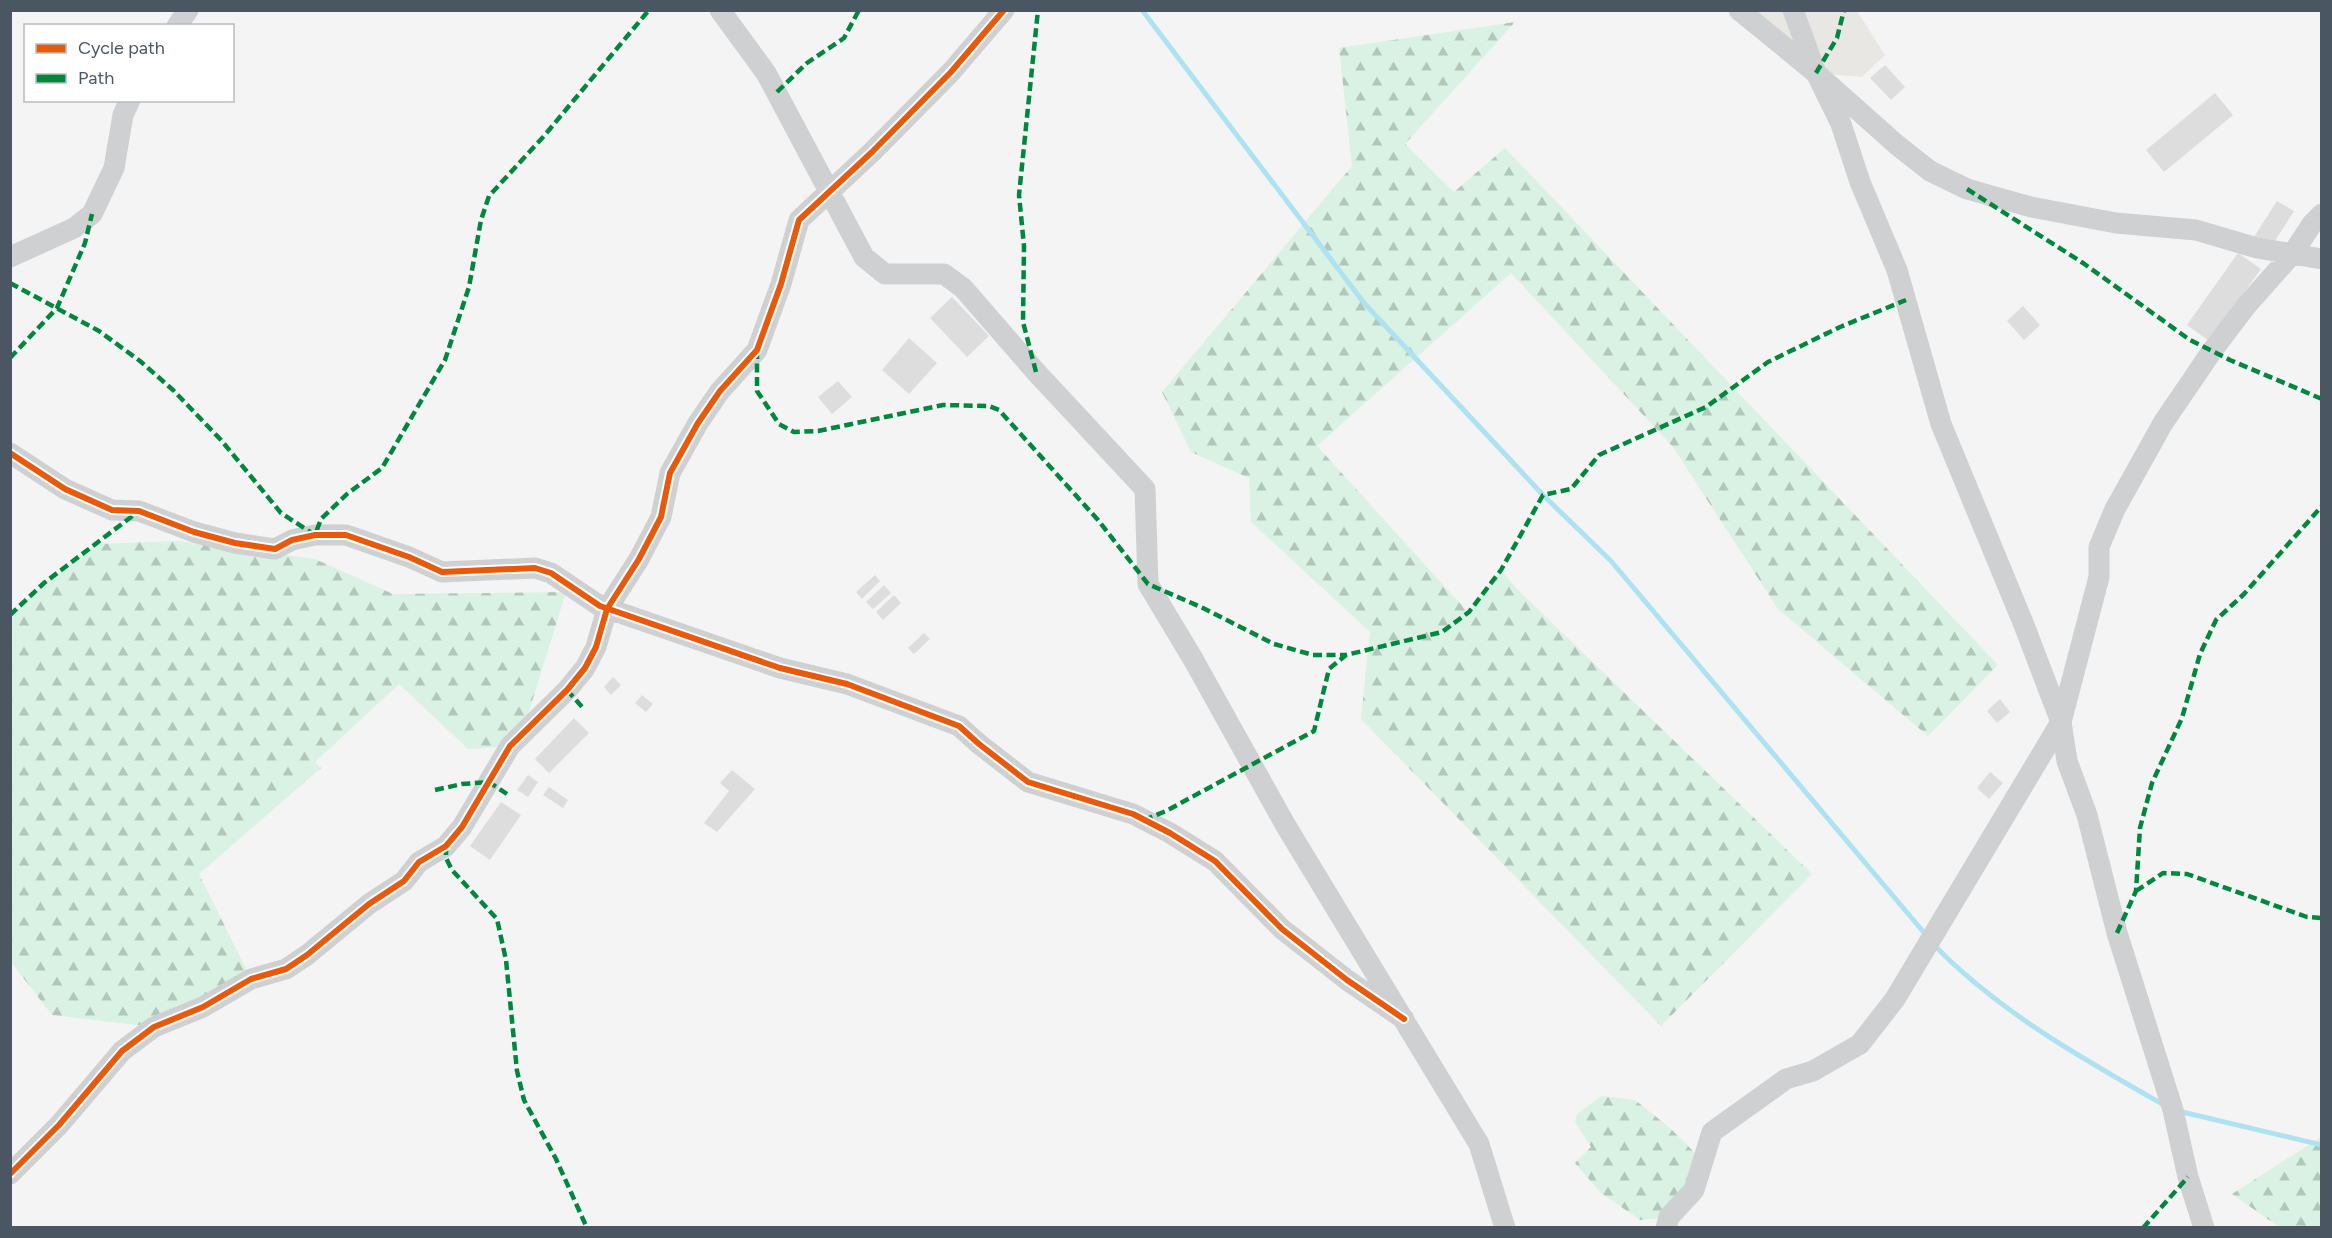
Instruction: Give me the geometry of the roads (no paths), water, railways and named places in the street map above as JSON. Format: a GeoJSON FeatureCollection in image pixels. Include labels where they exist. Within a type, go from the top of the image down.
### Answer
{"type":"FeatureCollection","features":[{"type":"Feature","properties":{"kind":"street"},"geometry":{"type":"LineString","coordinates":[[178,24],[188,10]]}},
{"type":"Feature","properties":{"kind":"street"},"geometry":{"type":"LineString","coordinates":[[720,10],[766,73],[800,133],[864,257],[885,274],[944,274],[963,288],[1036,372],[1145,489],[1148,584],[1193,659],[1286,826],[1479,1144],[1505,1227]]}},
{"type":"Feature","properties":{"kind":"street"},"geometry":{"type":"LineString","coordinates":[[10,1174],[59,1125],[122,1051],[154,1027],[203,1007],[251,980],[286,969],[307,955],[369,904],[404,881],[419,862],[447,846],[462,827],[510,746],[567,690],[585,668],[596,647],[607,609],[639,559],[661,517],[670,473],[698,423],[720,391],[757,350],[781,284],[800,220],[828,191],[872,152],[951,72],[1004,10]]}},
{"type":"Feature","properties":{"kind":"street"},"geometry":{"type":"LineString","coordinates":[[1739,10],[1930,171],[1967,189],[2031,207],[2116,223],[2196,230],[2257,248],[2322,259]]}},
{"type":"Feature","properties":{"kind":"street"},"geometry":{"type":"LineString","coordinates":[[1793,10],[1816,73],[1841,124],[1860,182],[1897,270],[1941,424],[2024,625],[2061,722],[2067,761],[2087,815],[2117,933],[2173,1110],[2188,1177],[2204,1227]]}},
{"type":"Feature","properties":{"kind":"street"},"geometry":{"type":"LineString","coordinates":[[10,257],[74,228],[92,214],[114,168],[123,115],[129,102]]}},
{"type":"Feature","properties":{"kind":"street"},"geometry":{"type":"LineString","coordinates":[[1666,1227],[1670,1217],[1694,1190],[1712,1132],[1786,1079],[1813,1071],[1860,1044],[1901,989],[2061,722],[2098,577],[2100,547],[2115,509],[2163,423],[2212,351],[2246,306],[2293,253],[2312,224],[2322,214]]}},
{"type":"Feature","properties":{"kind":"street"},"geometry":{"type":"LineString","coordinates":[[10,453],[65,489],[112,510],[139,511],[195,532],[235,543],[275,549],[292,540],[315,535],[346,536],[410,557],[442,572],[535,568],[551,573],[607,609],[780,668],[848,684],[959,726],[1028,782],[1133,814],[1170,833],[1215,861],[1282,929],[1347,980],[1404,1019]]}},
{"type":"Feature","properties":{"kind":"waterway"},"geometry":{"type":"LineString","coordinates":[[1142,10],[1364,303],[1543,495],[1611,561],[1926,935]]}},
{"type":"Feature","properties":{"kind":"waterway"},"geometry":{"type":"LineString","coordinates":[[1934,945],[1986,992],[2014,1013],[2073,1052],[2164,1105]]}},
{"type":"Feature","properties":{"kind":"waterway"},"geometry":{"type":"LineString","coordinates":[[2178,1111],[2322,1145]]}}]}
